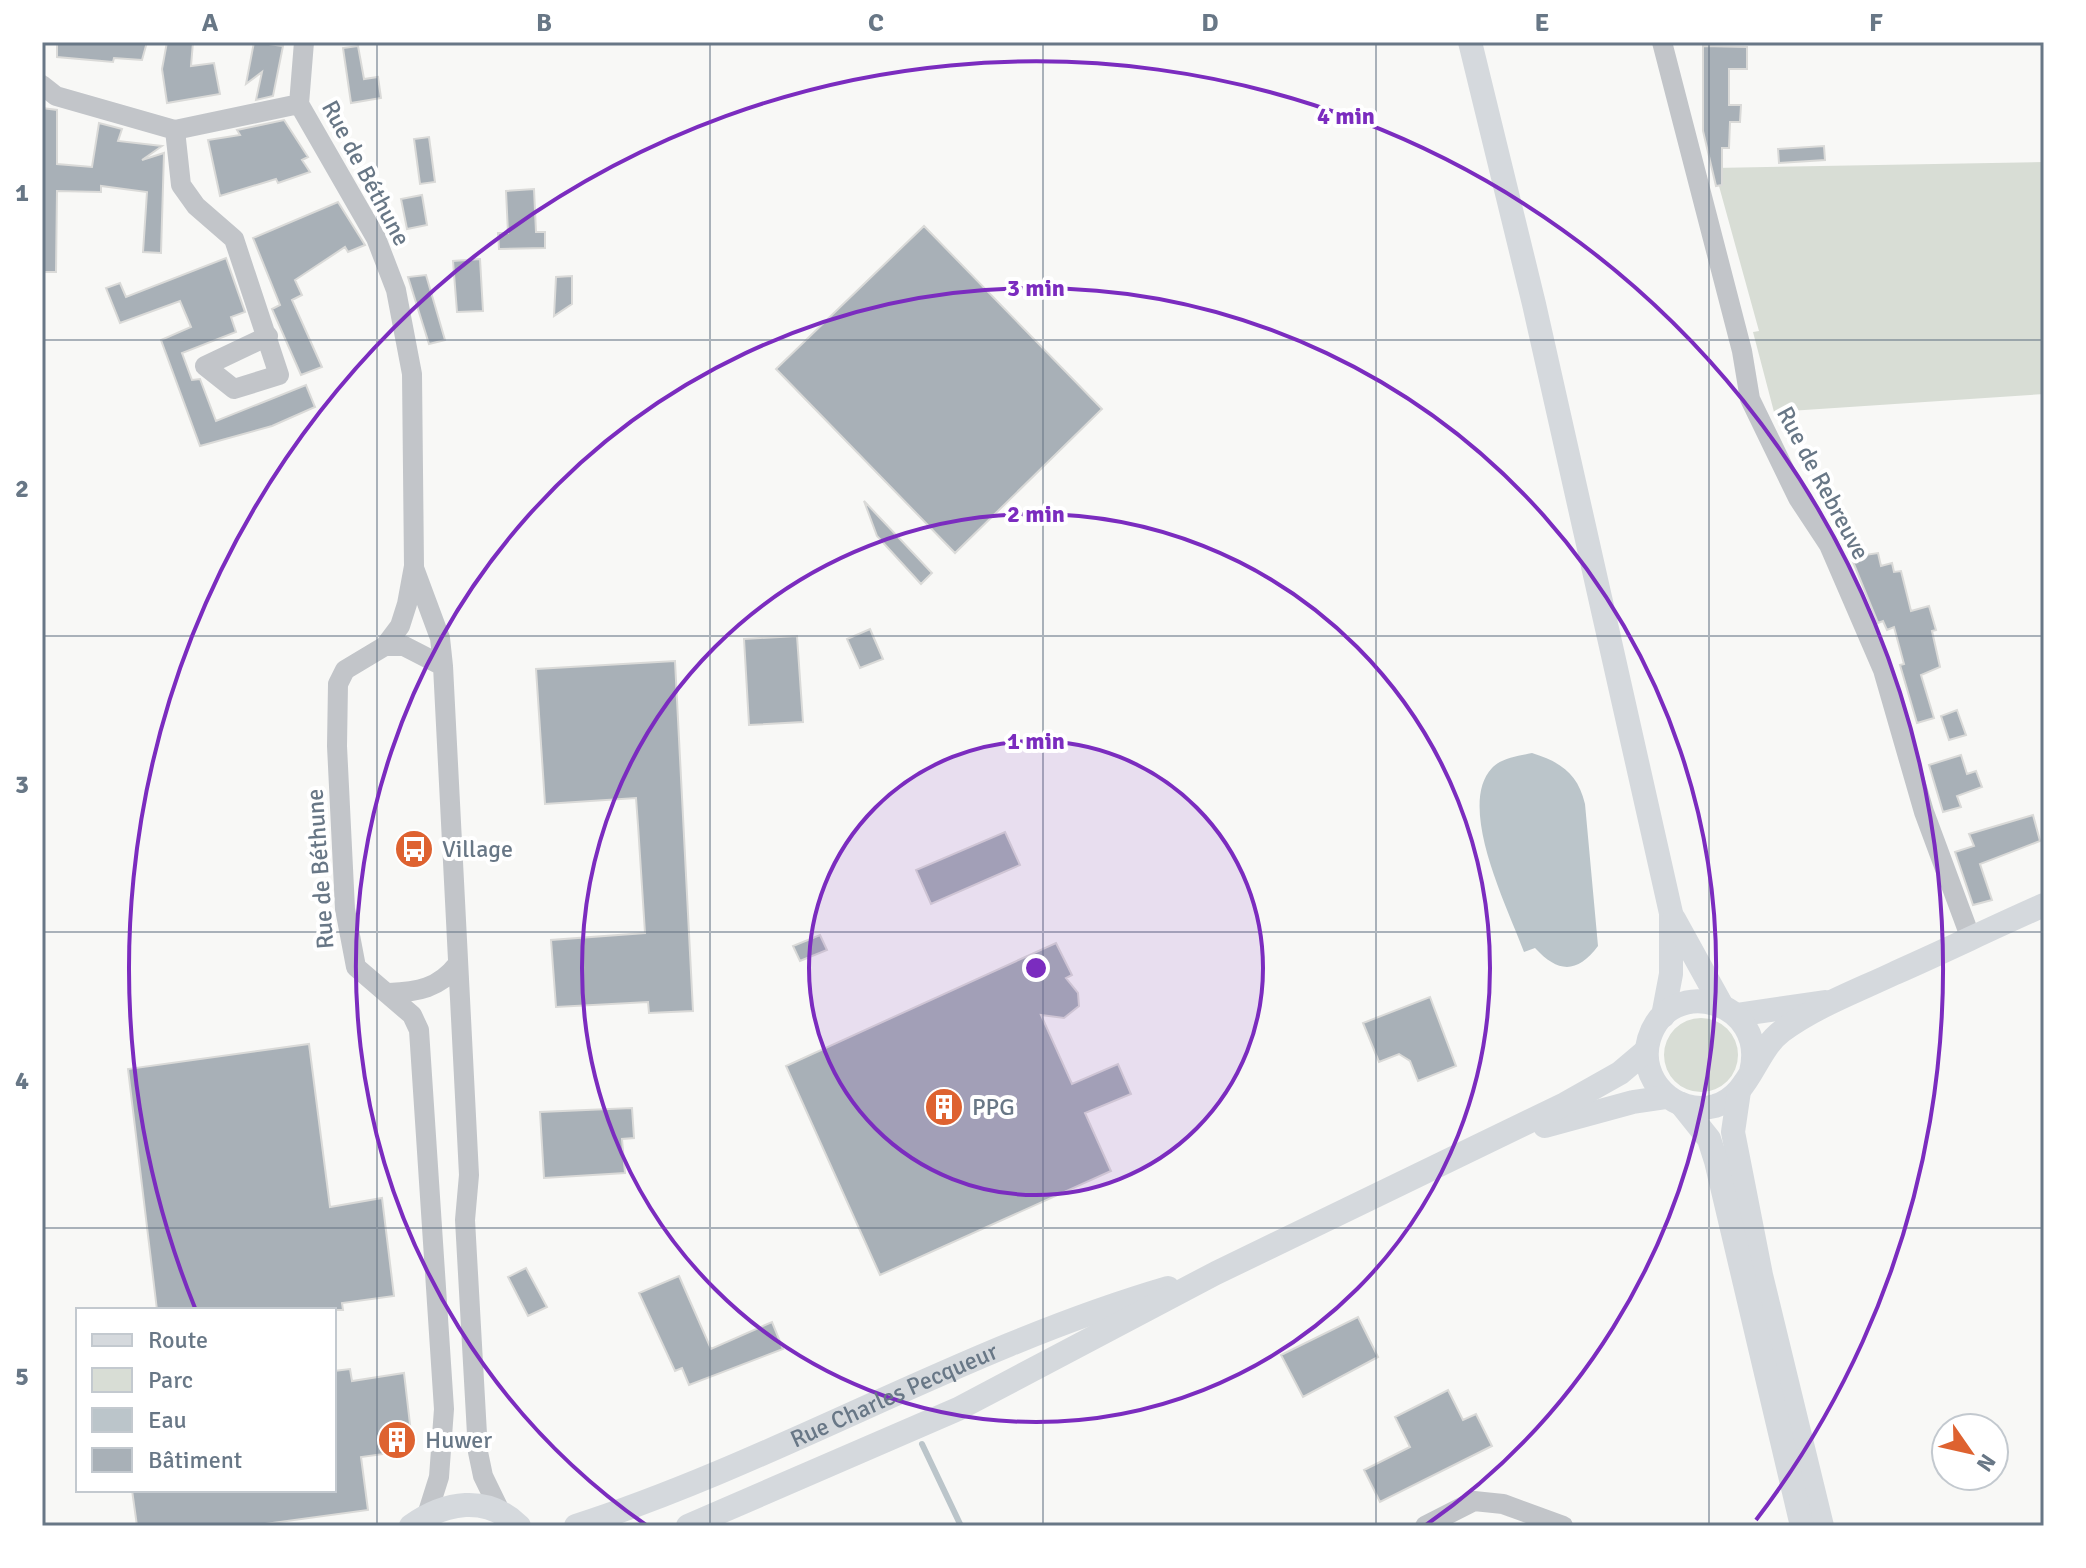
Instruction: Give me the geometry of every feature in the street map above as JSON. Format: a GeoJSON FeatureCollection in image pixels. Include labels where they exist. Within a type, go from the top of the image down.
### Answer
{"type":"FeatureCollection","features":[{"type":"Feature","properties":{"kind":"main road"},"geometry":{"type":"LineString","coordinates":[[1470,42],[1537,319],[1671,913],[1671,974],[1663,1016],[1651,1032],[1646,1051],[1651,1077],[1709,1139],[1802,1526]]}},
{"type":"Feature","properties":{"kind":"main road"},"geometry":{"type":"LineString","coordinates":[[1674,1101],[1712,1107],[1745,1081],[1782,1031],[1831,1002],[2044,905]]}},
{"type":"Feature","properties":{"kind":"main road"},"geometry":{"type":"LineString","coordinates":[[1671,913],[1729,1010],[1752,1041],[1733,1132],[1761,1275],[1822,1526]]}},
{"type":"Feature","properties":{"kind":"main road"},"geometry":{"type":"LineString","coordinates":[[1663,1016],[1691,1002],[1729,1010],[1831,1002]]}},
{"type":"Feature","properties":{"kind":"main road","name":"Rue Charles Pecqueur"},"geometry":{"type":"LineString","coordinates":[[688,1526],[958,1409],[1216,1273],[1565,1104],[1620,1073],[1646,1051]]}},
{"type":"Feature","properties":{"kind":"main road","name":"Rue Charles Pecqueur"},"geometry":{"type":"LineString","coordinates":[[1489,1142],[1633,1102],[1674,1101]]}},
{"type":"Feature","properties":{"kind":"main road","name":"Rue Charles Pecqueur"},"geometry":{"type":"LineString","coordinates":[[576,1526],[683,1485],[1054,1325],[1216,1273]]}},
{"type":"Feature","properties":{"kind":"main road"},"geometry":{"type":"LineString","coordinates":[[419,1520],[435,1510],[470,1504],[510,1520]]}},
{"type":"Feature","properties":{"kind":"street","name":"Rue de Béthune"},"geometry":{"type":"LineString","coordinates":[[304,42],[299,104],[376,238],[396,290],[412,374],[414,566],[404,615],[385,646],[352,664],[338,684],[337,746],[345,909],[352,958],[356,967],[412,1015],[419,1030],[444,1409],[439,1477],[419,1520]]}},
{"type":"Feature","properties":{"kind":"street","name":"Rue de Rebreuve"},"geometry":{"type":"LineString","coordinates":[[1662,42],[1742,351],[1750,399],[1798,498],[1829,545],[1883,670],[1924,812],[1971,939]]}},
{"type":"Feature","properties":{"kind":"street"},"geometry":{"type":"LineString","coordinates":[[42,85],[56,96],[175,130],[299,104]]}},
{"type":"Feature","properties":{"kind":"street"},"geometry":{"type":"LineString","coordinates":[[175,130],[181,185],[196,206],[234,239],[268,336]]}},
{"type":"Feature","properties":{"kind":"street","name":"Rue de Béthune"},"geometry":{"type":"LineString","coordinates":[[414,566],[440,638],[443,666],[469,1175],[465,1220],[478,1452],[483,1476],[510,1520]]}},
{"type":"Feature","properties":{"kind":"street"},"geometry":{"type":"LineString","coordinates":[[385,646],[404,646],[443,666]]}},
{"type":"Feature","properties":{"kind":"street"},"geometry":{"type":"LineString","coordinates":[[389,993],[414,993],[435,985],[457,965]]}},
{"type":"Feature","properties":{"kind":"street"},"geometry":{"type":"LineString","coordinates":[[1425,1526],[1474,1501],[1503,1504],[1563,1526]]}},
{"type":"Feature","properties":{"kind":"green space"},"geometry":{"type":"Polygon","coordinates":[[[2044,162],[2044,394],[1774,412],[1753,332],[1759,331],[1714,168],[2044,162]]]}},
{"type":"Feature","properties":{"kind":"green space"},"geometry":{"type":"Polygon","coordinates":[[[1701,1018],[1715,1021],[1727,1029],[1735,1041],[1738,1055],[1735,1069],[1727,1081],[1715,1089],[1701,1092],[1687,1089],[1675,1081],[1667,1069],[1664,1055],[1667,1041],[1675,1029],[1687,1021],[1701,1018]]]}},
{"type":"Feature","properties":{"kind":"water"},"geometry":{"type":"Polygon","coordinates":[[[1532,753],[1567,771],[1578,785],[1585,804],[1598,946],[1575,966],[1560,966],[1535,948],[1524,952],[1497,884],[1482,831],[1482,785],[1492,768],[1505,760],[1532,753]]]}},
{"type":"Feature","properties":{"kind":"building"},"geometry":{"type":"Polygon","coordinates":[[[57,42],[147,42],[142,60],[114,58],[113,62],[57,57],[57,42]]]}},
{"type":"Feature","properties":{"kind":"building"},"geometry":{"type":"Polygon","coordinates":[[[167,42],[193,42],[191,66],[214,63],[220,94],[167,103],[162,69],[167,42]]]}},
{"type":"Feature","properties":{"kind":"building"},"geometry":{"type":"Polygon","coordinates":[[[254,42],[283,46],[273,96],[256,100],[262,72],[246,84],[254,42]]]}},
{"type":"Feature","properties":{"kind":"building"},"geometry":{"type":"Polygon","coordinates":[[[358,46],[364,79],[378,77],[381,98],[351,103],[343,48],[358,46]]]}},
{"type":"Feature","properties":{"kind":"building"},"geometry":{"type":"Polygon","coordinates":[[[1703,46],[1747,47],[1747,69],[1729,69],[1729,105],[1741,105],[1740,122],[1730,122],[1729,148],[1722,148],[1722,185],[1716,186],[1703,131],[1703,46]]]}},
{"type":"Feature","properties":{"kind":"building"},"geometry":{"type":"Polygon","coordinates":[[[42,108],[57,110],[57,164],[92,167],[99,123],[122,129],[118,141],[162,146],[142,160],[164,153],[161,253],[143,252],[147,192],[101,186],[101,192],[57,191],[56,272],[42,272],[42,108]]]}},
{"type":"Feature","properties":{"kind":"building"},"geometry":{"type":"Polygon","coordinates":[[[284,120],[308,157],[302,160],[310,172],[220,196],[208,140],[240,135],[237,130],[284,120]]]}},
{"type":"Feature","properties":{"kind":"building"},"geometry":{"type":"Polygon","coordinates":[[[429,137],[435,182],[420,184],[414,139],[429,137]]]}},
{"type":"Feature","properties":{"kind":"building"},"geometry":{"type":"Polygon","coordinates":[[[1824,146],[1825,160],[1779,163],[1778,149],[1824,146]]]}},
{"type":"Feature","properties":{"kind":"building"},"geometry":{"type":"Polygon","coordinates":[[[534,189],[536,232],[545,232],[545,248],[499,249],[498,233],[508,233],[506,191],[534,189]]]}},
{"type":"Feature","properties":{"kind":"building"},"geometry":{"type":"Polygon","coordinates":[[[422,195],[427,225],[407,229],[401,199],[422,195]]]}},
{"type":"Feature","properties":{"kind":"building"},"geometry":{"type":"Polygon","coordinates":[[[338,202],[365,245],[348,252],[345,247],[295,280],[302,295],[292,300],[322,367],[301,375],[272,309],[280,305],[253,238],[338,202]]]}},
{"type":"Feature","properties":{"kind":"building"},"geometry":{"type":"Polygon","coordinates":[[[924,226],[1102,409],[955,553],[776,369],[924,226]]]}},
{"type":"Feature","properties":{"kind":"building"},"geometry":{"type":"Polygon","coordinates":[[[226,258],[245,312],[231,317],[236,332],[182,353],[192,380],[200,379],[216,421],[306,385],[315,407],[272,426],[200,446],[161,340],[191,327],[180,301],[120,323],[106,288],[120,283],[126,297],[226,258]]]}},
{"type":"Feature","properties":{"kind":"building"},"geometry":{"type":"Polygon","coordinates":[[[480,259],[483,311],[457,312],[453,261],[480,259]]]}},
{"type":"Feature","properties":{"kind":"building"},"geometry":{"type":"Polygon","coordinates":[[[426,275],[445,340],[429,344],[408,277],[426,275]]]}},
{"type":"Feature","properties":{"kind":"building"},"geometry":{"type":"Polygon","coordinates":[[[572,276],[572,304],[554,316],[556,277],[572,276]]]}},
{"type":"Feature","properties":{"kind":"building"},"geometry":{"type":"Polygon","coordinates":[[[864,501],[932,573],[921,584],[877,536],[864,501]]]}},
{"type":"Feature","properties":{"kind":"building"},"geometry":{"type":"Polygon","coordinates":[[[1878,553],[1881,566],[1892,563],[1894,572],[1901,571],[1911,611],[1929,606],[1936,630],[1932,631],[1940,667],[1921,675],[1934,718],[1917,723],[1900,665],[1904,664],[1894,627],[1887,630],[1883,621],[1878,623],[1851,557],[1878,553]]]}},
{"type":"Feature","properties":{"kind":"building"},"geometry":{"type":"Polygon","coordinates":[[[870,629],[883,659],[860,668],[847,639],[870,629]]]}},
{"type":"Feature","properties":{"kind":"building"},"geometry":{"type":"Polygon","coordinates":[[[797,636],[803,722],[749,725],[744,639],[797,636]]]}},
{"type":"Feature","properties":{"kind":"building"},"geometry":{"type":"Polygon","coordinates":[[[675,661],[693,1011],[649,1013],[648,1002],[556,1007],[551,940],[645,933],[636,798],[545,804],[536,669],[675,661]]]}},
{"type":"Feature","properties":{"kind":"building"},"geometry":{"type":"Polygon","coordinates":[[[1957,710],[1966,735],[1949,740],[1941,716],[1957,710]]]}},
{"type":"Feature","properties":{"kind":"building"},"geometry":{"type":"Polygon","coordinates":[[[1961,755],[1967,774],[1976,771],[1982,787],[1957,796],[1961,807],[1943,812],[1929,765],[1961,755]]]}},
{"type":"Feature","properties":{"kind":"building"},"geometry":{"type":"Polygon","coordinates":[[[2033,815],[2040,841],[1980,864],[1992,900],[1973,905],[1955,852],[1974,846],[1969,834],[2033,815]]]}},
{"type":"Feature","properties":{"kind":"building"},"geometry":{"type":"Polygon","coordinates":[[[1005,832],[1020,865],[931,904],[916,870],[1005,832]]]}},
{"type":"Feature","properties":{"kind":"building"},"geometry":{"type":"Polygon","coordinates":[[[820,935],[827,950],[800,961],[793,946],[820,935]]]}},
{"type":"Feature","properties":{"kind":"building","name":"PPG"},"geometry":{"type":"Polygon","coordinates":[[[1056,943],[1072,975],[1066,978],[1078,993],[1079,1006],[1064,1018],[1041,1015],[1072,1084],[1118,1064],[1131,1094],[1085,1113],[1111,1171],[880,1275],[786,1066],[1056,943]]]}},
{"type":"Feature","properties":{"kind":"building"},"geometry":{"type":"Polygon","coordinates":[[[1430,997],[1456,1066],[1418,1081],[1410,1061],[1399,1054],[1379,1062],[1363,1023],[1430,997]]]}},
{"type":"Feature","properties":{"kind":"building"},"geometry":{"type":"Polygon","coordinates":[[[309,1044],[330,1207],[382,1198],[394,1296],[342,1303],[343,1310],[157,1308],[128,1069],[309,1044]]]}},
{"type":"Feature","properties":{"kind":"building"},"geometry":{"type":"Polygon","coordinates":[[[632,1108],[634,1138],[622,1139],[625,1173],[544,1178],[540,1112],[632,1108]]]}},
{"type":"Feature","properties":{"kind":"building"},"geometry":{"type":"Polygon","coordinates":[[[526,1268],[547,1307],[528,1316],[508,1277],[526,1268]]]}},
{"type":"Feature","properties":{"kind":"building"},"geometry":{"type":"Polygon","coordinates":[[[679,1276],[711,1349],[772,1322],[783,1349],[689,1385],[682,1368],[675,1371],[639,1293],[679,1276]]]}},
{"type":"Feature","properties":{"kind":"building"},"geometry":{"type":"Polygon","coordinates":[[[1358,1317],[1378,1357],[1303,1397],[1281,1355],[1358,1317]]]}},
{"type":"Feature","properties":{"kind":"building","name":"Huwer"},"geometry":{"type":"Polygon","coordinates":[[[350,1369],[352,1381],[404,1373],[413,1450],[361,1457],[368,1510],[250,1526],[137,1526],[132,1492],[336,1492],[336,1371],[350,1369]]]}},
{"type":"Feature","properties":{"kind":"building"},"geometry":{"type":"Polygon","coordinates":[[[1448,1390],[1463,1420],[1476,1414],[1492,1446],[1380,1502],[1364,1470],[1410,1447],[1395,1417],[1448,1390]]]}},
{"type":"Feature","properties":{"kind":"waterway"},"geometry":{"type":"LineString","coordinates":[[922,1444],[961,1526]]}},
{"type":"Feature","properties":{"kind":"place","name":"Village"},"geometry":{"type":"Point","coordinates":[414,849]}},
{"type":"Feature","properties":{"kind":"place","name":"PPG"},"geometry":{"type":"Point","coordinates":[944,1107]}},
{"type":"Feature","properties":{"kind":"place","name":"Huwer"},"geometry":{"type":"Point","coordinates":[397,1440]}}]}
